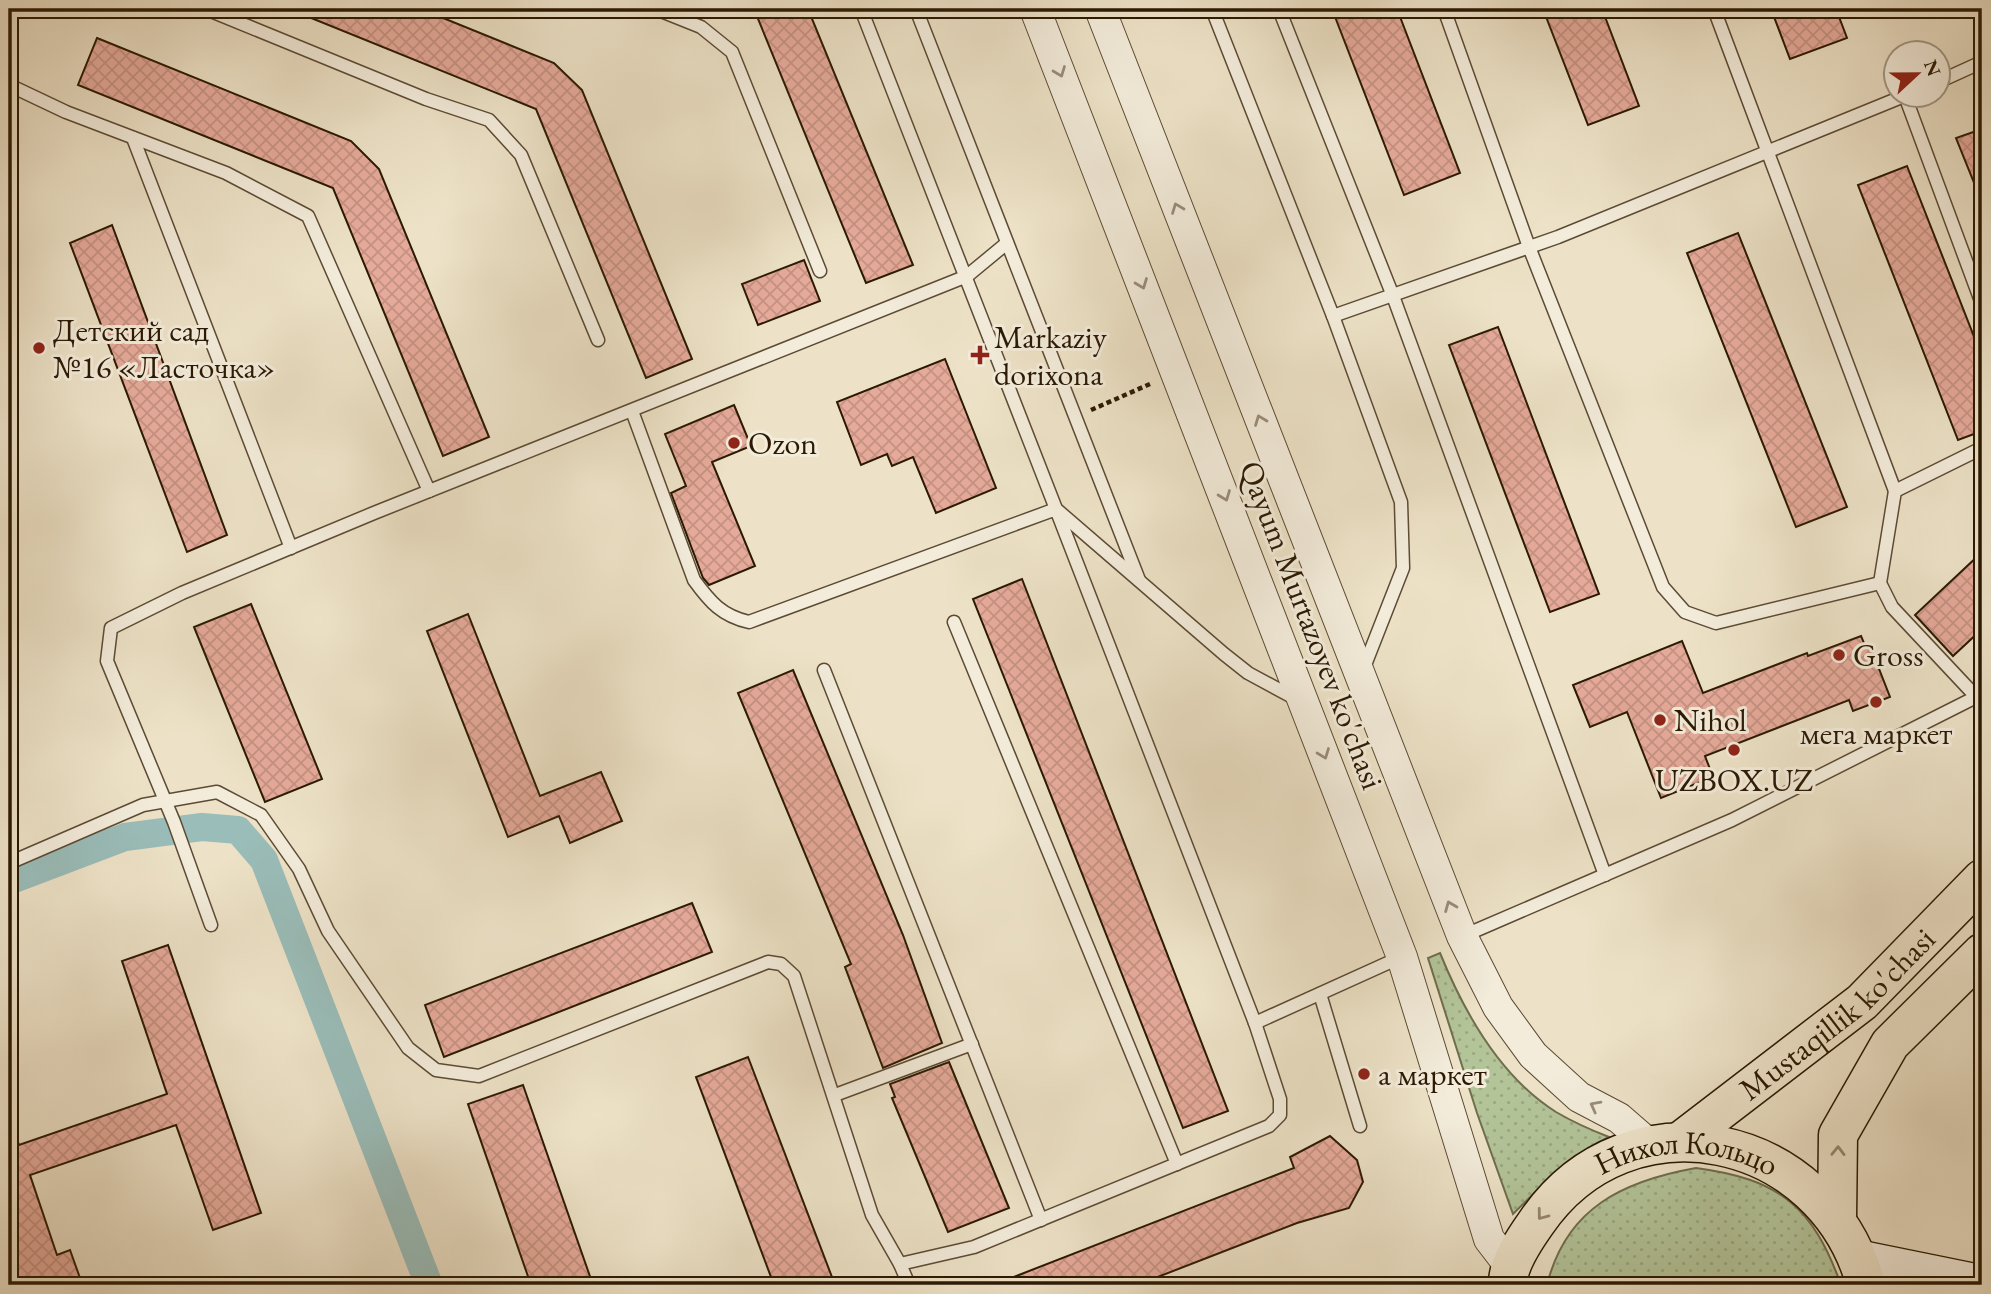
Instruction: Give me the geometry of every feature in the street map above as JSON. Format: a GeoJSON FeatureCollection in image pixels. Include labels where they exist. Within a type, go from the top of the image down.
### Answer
{"type":"FeatureCollection","features":[{"type":"Feature","properties":{"kind":"main road","name":"Mustaqillik ko'chasi"},"geometry":{"type":"LineString","coordinates":[[1666,1142],[1862,1002],[1982,878]]}},
{"type":"Feature","properties":{"kind":"main road","name":"Mustaqillik ko'chasi"},"geometry":{"type":"LineString","coordinates":[[1837,1219],[1838,1135],[1890,1044],[1982,953]]}},
{"type":"Feature","properties":{"kind":"main road","name":"Нихол Кольцо"},"geometry":{"type":"LineString","coordinates":[[1506,1279],[1525,1238],[1546,1208],[1592,1169],[1666,1142],[1746,1152],[1797,1179],[1837,1219],[1862,1271]]}},
{"type":"Feature","properties":{"kind":"main road"},"geometry":{"type":"LineString","coordinates":[[1862,1271],[1982,1283]]}},
{"type":"Feature","properties":{"kind":"street","name":"Qayum Murtazoyev ko'chasi"},"geometry":{"type":"LineString","coordinates":[[1035,9],[1402,957],[1489,1239],[1506,1279]]}},
{"type":"Feature","properties":{"kind":"street","name":"Qayum Murtazoyev ko'chasi"},"geometry":{"type":"LineString","coordinates":[[1100,9],[1462,936],[1498,1007],[1533,1055],[1579,1097],[1666,1142]]}},
{"type":"Feature","properties":{"kind":"lane"},"geometry":{"type":"LineString","coordinates":[[206,9],[426,99],[489,120],[521,155],[598,340]]}},
{"type":"Feature","properties":{"kind":"lane"},"geometry":{"type":"LineString","coordinates":[[656,9],[701,27],[732,52],[820,271]]}},
{"type":"Feature","properties":{"kind":"lane"},"geometry":{"type":"LineString","coordinates":[[861,9],[967,276],[1255,1023],[1280,1099],[1280,1115],[1269,1126],[974,1247],[900,1264]]}},
{"type":"Feature","properties":{"kind":"lane"},"geometry":{"type":"LineString","coordinates":[[916,9],[1140,584]]}},
{"type":"Feature","properties":{"kind":"lane"},"geometry":{"type":"LineString","coordinates":[[1212,9],[1334,316],[1401,502],[1403,568],[1360,677]]}},
{"type":"Feature","properties":{"kind":"lane"},"geometry":{"type":"LineString","coordinates":[[1279,9],[1393,296],[1605,875]]}},
{"type":"Feature","properties":{"kind":"lane"},"geometry":{"type":"LineString","coordinates":[[1444,9],[1529,247],[1662,587],[1685,612],[1716,623],[1880,583]]}},
{"type":"Feature","properties":{"kind":"lane"},"geometry":{"type":"LineString","coordinates":[[1462,936],[1732,820],[1981,698],[1892,607],[1880,583],[1895,491],[1714,9]]}},
{"type":"Feature","properties":{"kind":"lane"},"geometry":{"type":"LineString","coordinates":[[1952,76],[1982,62]]}},
{"type":"Feature","properties":{"kind":"lane"},"geometry":{"type":"LineString","coordinates":[[9,85],[133,138],[226,173],[308,216],[429,491]]}},
{"type":"Feature","properties":{"kind":"lane"},"geometry":{"type":"LineString","coordinates":[[1334,316],[1529,247],[1882,105]]}},
{"type":"Feature","properties":{"kind":"lane"},"geometry":{"type":"LineString","coordinates":[[1912,108],[1982,304]]}},
{"type":"Feature","properties":{"kind":"lane"},"geometry":{"type":"LineString","coordinates":[[133,138],[291,548]]}},
{"type":"Feature","properties":{"kind":"lane"},"geometry":{"type":"LineString","coordinates":[[211,925],[174,822],[107,661],[111,628],[182,593],[429,491],[967,276],[1007,243]]}},
{"type":"Feature","properties":{"kind":"lane"},"geometry":{"type":"LineString","coordinates":[[632,411],[694,580],[711,604],[729,618],[749,622],[1056,509]]}},
{"type":"Feature","properties":{"kind":"lane"},"geometry":{"type":"LineString","coordinates":[[1895,491],[1982,448]]}},
{"type":"Feature","properties":{"kind":"lane"},"geometry":{"type":"LineString","coordinates":[[1056,509],[1140,584],[1248,673],[1305,704]]}},
{"type":"Feature","properties":{"kind":"lane"},"geometry":{"type":"LineString","coordinates":[[954,622],[1177,1164]]}},
{"type":"Feature","properties":{"kind":"lane"},"geometry":{"type":"LineString","coordinates":[[824,670],[1041,1220]]}},
{"type":"Feature","properties":{"kind":"lane"},"geometry":{"type":"LineString","coordinates":[[9,863],[143,805],[217,792],[261,815],[299,869],[328,931],[408,1048],[436,1070],[479,1076],[768,962],[781,964],[794,976],[872,1214],[909,1285]]}},
{"type":"Feature","properties":{"kind":"lane"},"geometry":{"type":"LineString","coordinates":[[1255,1023],[1402,957]]}},
{"type":"Feature","properties":{"kind":"lane"},"geometry":{"type":"LineString","coordinates":[[1320,993],[1360,1126]]}},
{"type":"Feature","properties":{"kind":"lane"},"geometry":{"type":"LineString","coordinates":[[835,1095],[972,1044]]}},
{"type":"Feature","properties":{"kind":"path"},"geometry":{"type":"LineString","coordinates":[[1075,417],[1177,372]]}},
{"type":"Feature","properties":{"kind":"green space"},"geometry":{"type":"Polygon","coordinates":[[[1440,953],[1472,1020],[1501,1062],[1518,1081],[1556,1112],[1609,1137],[1568,1162],[1513,1214],[1477,1113],[1428,958],[1440,953]]]}},
{"type":"Feature","properties":{"kind":"green space"},"geometry":{"type":"Polygon","coordinates":[[[1696,1168],[1750,1180],[1789,1201],[1805,1216],[1818,1235],[1841,1285],[1547,1285],[1556,1258],[1568,1236],[1583,1218],[1601,1203],[1622,1190],[1645,1181],[1696,1168]]]}},
{"type":"Feature","properties":{"kind":"building"},"geometry":{"type":"Polygon","coordinates":[[[289,9],[421,9],[554,63],[582,90],[692,359],[646,378],[536,109],[289,9]]]}},
{"type":"Feature","properties":{"kind":"building"},"geometry":{"type":"Polygon","coordinates":[[[754,9],[808,9],[913,265],[866,283],[754,9]]]}},
{"type":"Feature","properties":{"kind":"building"},"geometry":{"type":"Polygon","coordinates":[[[1332,9],[1397,9],[1460,173],[1404,195],[1332,9]]]}},
{"type":"Feature","properties":{"kind":"building"},"geometry":{"type":"Polygon","coordinates":[[[1543,9],[1602,9],[1639,106],[1588,125],[1543,9]]]}},
{"type":"Feature","properties":{"kind":"building"},"geometry":{"type":"Polygon","coordinates":[[[1771,9],[1836,9],[1847,38],[1790,59],[1771,9]]]}},
{"type":"Feature","properties":{"kind":"building"},"geometry":{"type":"Polygon","coordinates":[[[97,38],[351,141],[379,169],[489,437],[443,456],[333,188],[78,85],[97,38]]]}},
{"type":"Feature","properties":{"kind":"building"},"geometry":{"type":"Polygon","coordinates":[[[1982,129],[1982,200],[1981,200],[1956,138],[1982,129]]]}},
{"type":"Feature","properties":{"kind":"building"},"geometry":{"type":"Polygon","coordinates":[[[1907,166],[1982,357],[1982,431],[1958,440],[1858,185],[1907,166]]]}},
{"type":"Feature","properties":{"kind":"building"},"geometry":{"type":"Polygon","coordinates":[[[112,225],[227,535],[187,552],[70,243],[112,225]]]}},
{"type":"Feature","properties":{"kind":"building"},"geometry":{"type":"Polygon","coordinates":[[[1738,233],[1847,507],[1796,527],[1687,253],[1738,233]]]}},
{"type":"Feature","properties":{"kind":"building"},"geometry":{"type":"Polygon","coordinates":[[[804,260],[820,301],[758,325],[742,284],[804,260]]]}},
{"type":"Feature","properties":{"kind":"building"},"geometry":{"type":"Polygon","coordinates":[[[1498,327],[1599,594],[1550,612],[1449,345],[1498,327]]]}},
{"type":"Feature","properties":{"kind":"building"},"geometry":{"type":"Polygon","coordinates":[[[945,359],[996,488],[936,513],[913,457],[892,466],[887,454],[861,465],[837,402],[945,359]]]}},
{"type":"Feature","properties":{"kind":"building"},"geometry":{"type":"Polygon","coordinates":[[[734,405],[751,446],[712,462],[755,566],[709,585],[703,578],[671,493],[686,486],[665,434],[734,405]]]}},
{"type":"Feature","properties":{"kind":"building"},"geometry":{"type":"Polygon","coordinates":[[[1982,552],[1982,629],[1953,656],[1915,615],[1982,552]]]}},
{"type":"Feature","properties":{"kind":"building"},"geometry":{"type":"Polygon","coordinates":[[[1022,579],[1228,1111],[1183,1128],[973,599],[1022,579]]]}},
{"type":"Feature","properties":{"kind":"building"},"geometry":{"type":"Polygon","coordinates":[[[251,604],[322,779],[265,802],[194,627],[251,604]]]}},
{"type":"Feature","properties":{"kind":"building"},"geometry":{"type":"Polygon","coordinates":[[[468,614],[540,796],[601,772],[622,821],[570,843],[559,816],[508,837],[427,631],[468,614]]]}},
{"type":"Feature","properties":{"kind":"building"},"geometry":{"type":"Polygon","coordinates":[[[1861,636],[1866,648],[1870,646],[1890,697],[1853,711],[1849,700],[1705,756],[1713,777],[1661,798],[1627,712],[1590,727],[1573,685],[1682,641],[1703,693],[1807,653],[1808,656],[1861,636]]]}},
{"type":"Feature","properties":{"kind":"building"},"geometry":{"type":"Polygon","coordinates":[[[793,670],[903,935],[942,1043],[883,1068],[845,967],[851,964],[738,693],[793,670]]]}},
{"type":"Feature","properties":{"kind":"building"},"geometry":{"type":"Polygon","coordinates":[[[692,903],[712,952],[444,1057],[425,1005],[692,903]]]}},
{"type":"Feature","properties":{"kind":"building"},"geometry":{"type":"Polygon","coordinates":[[[168,945],[261,1213],[213,1230],[176,1125],[30,1175],[57,1255],[70,1250],[80,1278],[59,1285],[21,1285],[9,1249],[9,1125],[12,1124],[19,1145],[167,1094],[122,961],[168,945]]]}},
{"type":"Feature","properties":{"kind":"building"},"geometry":{"type":"Polygon","coordinates":[[[748,1057],[835,1285],[774,1285],[696,1077],[748,1057]]]}},
{"type":"Feature","properties":{"kind":"building"},"geometry":{"type":"Polygon","coordinates":[[[949,1062],[1009,1208],[948,1232],[892,1098],[895,1097],[890,1084],[949,1062]]]}},
{"type":"Feature","properties":{"kind":"building"},"geometry":{"type":"Polygon","coordinates":[[[523,1085],[593,1285],[531,1285],[468,1104],[523,1085]]]}},
{"type":"Feature","properties":{"kind":"building"},"geometry":{"type":"Polygon","coordinates":[[[1330,1136],[1357,1160],[1363,1182],[1349,1208],[1297,1223],[1137,1285],[993,1285],[1294,1168],[1290,1157],[1330,1136]]]}},
{"type":"Feature","properties":{"kind":"waterway"},"geometry":{"type":"LineString","coordinates":[[9,881],[125,837],[202,827],[238,830],[264,860],[429,1285]]}},
{"type":"Feature","properties":{"kind":"place","name":"Детский сад №16 «Ласточка»"},"geometry":{"type":"Point","coordinates":[39,348]}},
{"type":"Feature","properties":{"kind":"place","name":"Markaziy dorixona"},"geometry":{"type":"Point","coordinates":[980,355]}},
{"type":"Feature","properties":{"kind":"place","name":"Ozon"},"geometry":{"type":"Point","coordinates":[734,443]}},
{"type":"Feature","properties":{"kind":"place","name":"Gross"},"geometry":{"type":"Point","coordinates":[1839,655]}},
{"type":"Feature","properties":{"kind":"place","name":"мега маркет"},"geometry":{"type":"Point","coordinates":[1876,702]}},
{"type":"Feature","properties":{"kind":"place","name":"Nihol"},"geometry":{"type":"Point","coordinates":[1660,720]}},
{"type":"Feature","properties":{"kind":"place","name":"UZBOX.UZ"},"geometry":{"type":"Point","coordinates":[1734,750]}},
{"type":"Feature","properties":{"kind":"place","name":"а маркет"},"geometry":{"type":"Point","coordinates":[1364,1074]}}]}
